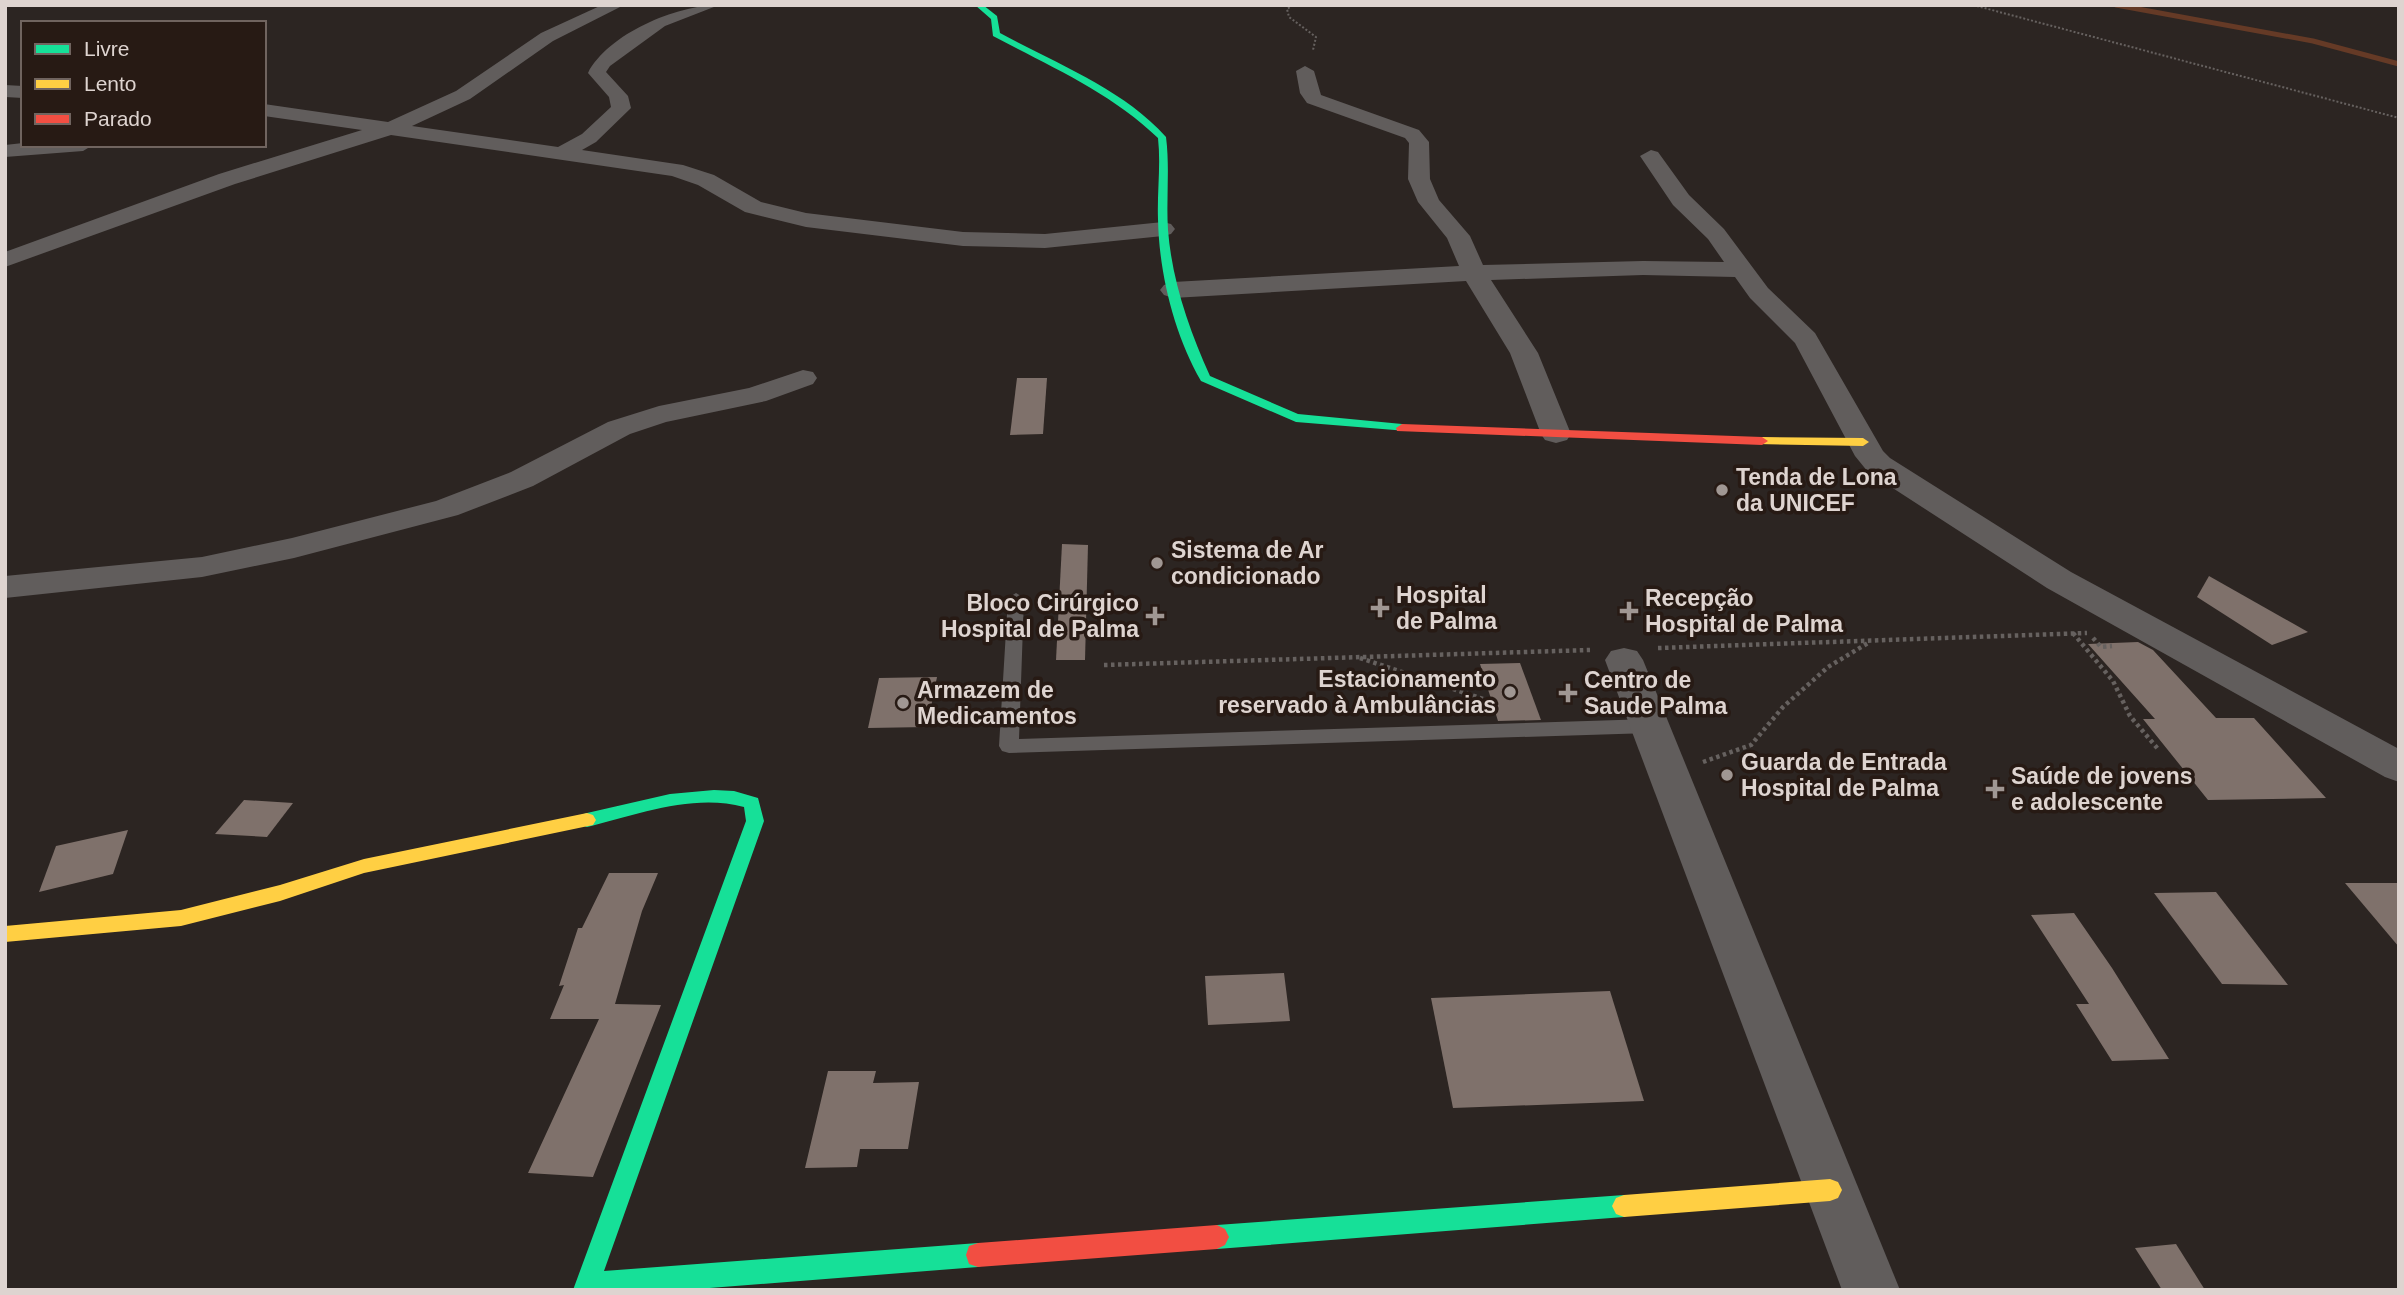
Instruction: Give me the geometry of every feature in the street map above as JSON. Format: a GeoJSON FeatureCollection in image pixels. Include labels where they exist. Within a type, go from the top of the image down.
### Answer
{"type":"FeatureCollection","features":[{"type":"Feature","properties":{"kind":"street"},"geometry":{"type":"LineString","coordinates":[[5,260],[227,179],[383,131],[463,95],[547,37],[616,5]]}},
{"type":"Feature","properties":{"kind":"street"},"geometry":{"type":"LineString","coordinates":[[562,153],[589,138],[621,108],[618,96],[597,73],[602,63],[659,22],[711,5]]}},
{"type":"Feature","properties":{"kind":"street"},"geometry":{"type":"LineString","coordinates":[[978,5],[994,18],[998,36],[1092,80],[1162,137],[1163,229],[1173,290],[1182,331],[1205,379],[1296,418],[1365,427],[1693,440],[1863,442]]}},
{"type":"Feature","properties":{"kind":"street"},"geometry":{"type":"LineString","coordinates":[[1306,71],[1309,93],[1314,99],[1412,134],[1419,142],[1419,179],[1429,202],[1458,236],[1474,273],[1524,353],[1556,434]]}},
{"type":"Feature","properties":{"kind":"street"},"geometry":{"type":"LineString","coordinates":[[266,110],[383,131],[675,170],[706,180],[753,207],[806,220],[963,239],[1045,241],[1163,229]]}},
{"type":"Feature","properties":{"kind":"street"},"geometry":{"type":"LineString","coordinates":[[287,139],[383,131]]}},
{"type":"Feature","properties":{"kind":"street"},"geometry":{"type":"LineString","coordinates":[[5,151],[57,147]]}},
{"type":"Feature","properties":{"kind":"street"},"geometry":{"type":"LineString","coordinates":[[1651,156],[1681,200],[1716,234],[1740,270],[1806,339],[1863,442],[1879,465],[2048,573],[2396,761]]}},
{"type":"Feature","properties":{"kind":"street"},"geometry":{"type":"LineString","coordinates":[[1173,290],[1474,273],[1643,268],[1740,270]]}},
{"type":"Feature","properties":{"kind":"street"},"geometry":{"type":"LineString","coordinates":[[5,587],[202,567],[307,545],[447,508],[522,479],[619,428],[649,418],[756,395],[803,377]]}},
{"type":"Feature","properties":{"kind":"street"},"geometry":{"type":"LineString","coordinates":[[1625,660],[1829,1190],[1871,1290]]}},
{"type":"Feature","properties":{"kind":"street"},"geometry":{"type":"LineString","coordinates":[[5,934],[181,918],[280,893],[365,866],[695,797],[735,796],[752,803],[755,821],[747,846],[586,1287],[1829,1190]]}},
{"type":"Feature","properties":{"kind":"lane"},"geometry":{"type":"LineString","coordinates":[[1016,598],[1009,746],[1650,726]]}},
{"type":"Feature","properties":{"kind":"path"},"geometry":{"type":"LineString","coordinates":[[1293,5],[1287,9],[1289,17],[1316,37],[1306,71]]}},
{"type":"Feature","properties":{"kind":"path"},"geometry":{"type":"LineString","coordinates":[[1973,5],[2399,118]]}},
{"type":"Feature","properties":{"kind":"path"},"geometry":{"type":"LineString","coordinates":[[2073,633],[2113,681],[2130,716],[2158,749]]}},
{"type":"Feature","properties":{"kind":"path"},"geometry":{"type":"LineString","coordinates":[[1669,774],[1751,746],[1783,707],[1828,667],[1870,642]]}},
{"type":"Feature","properties":{"kind":"path"},"geometry":{"type":"LineString","coordinates":[[1357,657],[1492,702]]}},
{"type":"Feature","properties":{"kind":"building"},"geometry":{"type":"Polygon","coordinates":[[[1017,378],[1047,378],[1043,434],[1010,435],[1017,378]]]}},
{"type":"Feature","properties":{"kind":"building"},"geometry":{"type":"Polygon","coordinates":[[[1062,544],[1088,545],[1085,660],[1056,660],[1062,544]]]}},
{"type":"Feature","properties":{"kind":"building"},"geometry":{"type":"Polygon","coordinates":[[[2209,576],[2308,632],[2272,645],[2197,597],[2209,576]]]}},
{"type":"Feature","properties":{"kind":"building"},"geometry":{"type":"Polygon","coordinates":[[[2138,642],[2153,650],[2216,718],[2254,718],[2326,798],[2208,800],[2143,719],[2155,719],[2088,644],[2138,642]]]}},
{"type":"Feature","properties":{"kind":"building","name":"Estacionamento reservado à Ambulâncias"},"geometry":{"type":"Polygon","coordinates":[[[1520,663],[1541,720],[1498,721],[1480,664],[1520,663]]]}},
{"type":"Feature","properties":{"kind":"building","name":"Armazem de Medicamentos"},"geometry":{"type":"Polygon","coordinates":[[[937,677],[927,727],[868,728],[879,678],[937,677]]]}},
{"type":"Feature","properties":{"kind":"building"},"geometry":{"type":"Polygon","coordinates":[[[244,800],[293,803],[267,837],[215,834],[244,800]]]}},
{"type":"Feature","properties":{"kind":"building"},"geometry":{"type":"Polygon","coordinates":[[[128,830],[113,874],[39,892],[56,846],[128,830]]]}},
{"type":"Feature","properties":{"kind":"building"},"geometry":{"type":"Polygon","coordinates":[[[609,873],[658,873],[642,911],[615,1004],[661,1005],[593,1177],[528,1173],[599,1019],[550,1019],[564,985],[559,986],[578,928],[582,928],[609,873]]]}},
{"type":"Feature","properties":{"kind":"building"},"geometry":{"type":"Polygon","coordinates":[[[2345,883],[2399,883],[2399,947],[2345,883]]]}},
{"type":"Feature","properties":{"kind":"building"},"geometry":{"type":"Polygon","coordinates":[[[2216,892],[2288,985],[2222,984],[2154,893],[2216,892]]]}},
{"type":"Feature","properties":{"kind":"building"},"geometry":{"type":"Polygon","coordinates":[[[2074,913],[2169,1059],[2112,1061],[2076,1004],[2089,1004],[2031,915],[2074,913]]]}},
{"type":"Feature","properties":{"kind":"building"},"geometry":{"type":"Polygon","coordinates":[[[1284,973],[1290,1021],[1208,1025],[1205,976],[1284,973]]]}},
{"type":"Feature","properties":{"kind":"building"},"geometry":{"type":"Polygon","coordinates":[[[1610,991],[1644,1101],[1453,1108],[1431,998],[1610,991]]]}},
{"type":"Feature","properties":{"kind":"building"},"geometry":{"type":"Polygon","coordinates":[[[828,1071],[876,1071],[873,1083],[919,1082],[908,1149],[860,1149],[857,1167],[805,1168],[828,1071]]]}},
{"type":"Feature","properties":{"kind":"building"},"geometry":{"type":"Polygon","coordinates":[[[2176,1244],[2205,1290],[2162,1290],[2135,1248],[2176,1244]]]}},
{"type":"Feature","properties":{"kind":"waterway"},"geometry":{"type":"LineString","coordinates":[[2116,5],[2313,41],[2399,64]]}},
{"type":"Feature","properties":{"kind":"traffic: fast"},"geometry":{"type":"LineString","coordinates":[[978,5],[994,18],[996,34],[1104,92],[1144,120],[1162,137],[1163,228],[1168,267],[1183,323],[1205,378],[1296,418],[1402,428]]}},
{"type":"Feature","properties":{"kind":"traffic: fast"},"geometry":{"type":"LineString","coordinates":[[585,1290],[755,821],[752,803],[714,796],[648,805],[587,820]]}},
{"type":"Feature","properties":{"kind":"traffic: fast"},"geometry":{"type":"LineString","coordinates":[[1217,1237],[1624,1206]]}},
{"type":"Feature","properties":{"kind":"traffic: fast"},"geometry":{"type":"LineString","coordinates":[[587,1285],[978,1255]]}},
{"type":"Feature","properties":{"kind":"traffic: slow"},"geometry":{"type":"LineString","coordinates":[[1762,441],[1863,442]]}},
{"type":"Feature","properties":{"kind":"traffic: slow"},"geometry":{"type":"LineString","coordinates":[[5,934],[181,918],[280,893],[364,866],[587,820]]}},
{"type":"Feature","properties":{"kind":"traffic: slow"},"geometry":{"type":"LineString","coordinates":[[1624,1206],[1830,1190]]}},
{"type":"Feature","properties":{"kind":"traffic: jam"},"geometry":{"type":"LineString","coordinates":[[1402,428],[1762,441]]}},
{"type":"Feature","properties":{"kind":"traffic: jam"},"geometry":{"type":"LineString","coordinates":[[978,1255],[1217,1237]]}},
{"type":"Feature","properties":{"kind":"place","name":"Tenda de Lona da UNICEF"},"geometry":{"type":"Point","coordinates":[1722,490]}},
{"type":"Feature","properties":{"kind":"place","name":"Sistema de Ar condicionado"},"geometry":{"type":"Point","coordinates":[1157,563]}},
{"type":"Feature","properties":{"kind":"place","name":"Hospital de Palma"},"geometry":{"type":"Point","coordinates":[1380,608]}},
{"type":"Feature","properties":{"kind":"place","name":"Recepção Hospital de Palma"},"geometry":{"type":"Point","coordinates":[1629,611]}},
{"type":"Feature","properties":{"kind":"place","name":"Bloco Cirúrgico Hospital de Palma"},"geometry":{"type":"Point","coordinates":[1155,616]}},
{"type":"Feature","properties":{"kind":"place","name":"Estacionamento reservado à Ambulâncias"},"geometry":{"type":"Point","coordinates":[1510,692]}},
{"type":"Feature","properties":{"kind":"place","name":"Centro de Saude Palma"},"geometry":{"type":"Point","coordinates":[1568,693]}},
{"type":"Feature","properties":{"kind":"place","name":"Armazem de Medicamentos"},"geometry":{"type":"Point","coordinates":[903,703]}},
{"type":"Feature","properties":{"kind":"place","name":"Guarda de Entrada Hospital de Palma"},"geometry":{"type":"Point","coordinates":[1727,775]}},
{"type":"Feature","properties":{"kind":"place","name":"Saúde de jovens e adolescente"},"geometry":{"type":"Point","coordinates":[1995,789]}}]}
